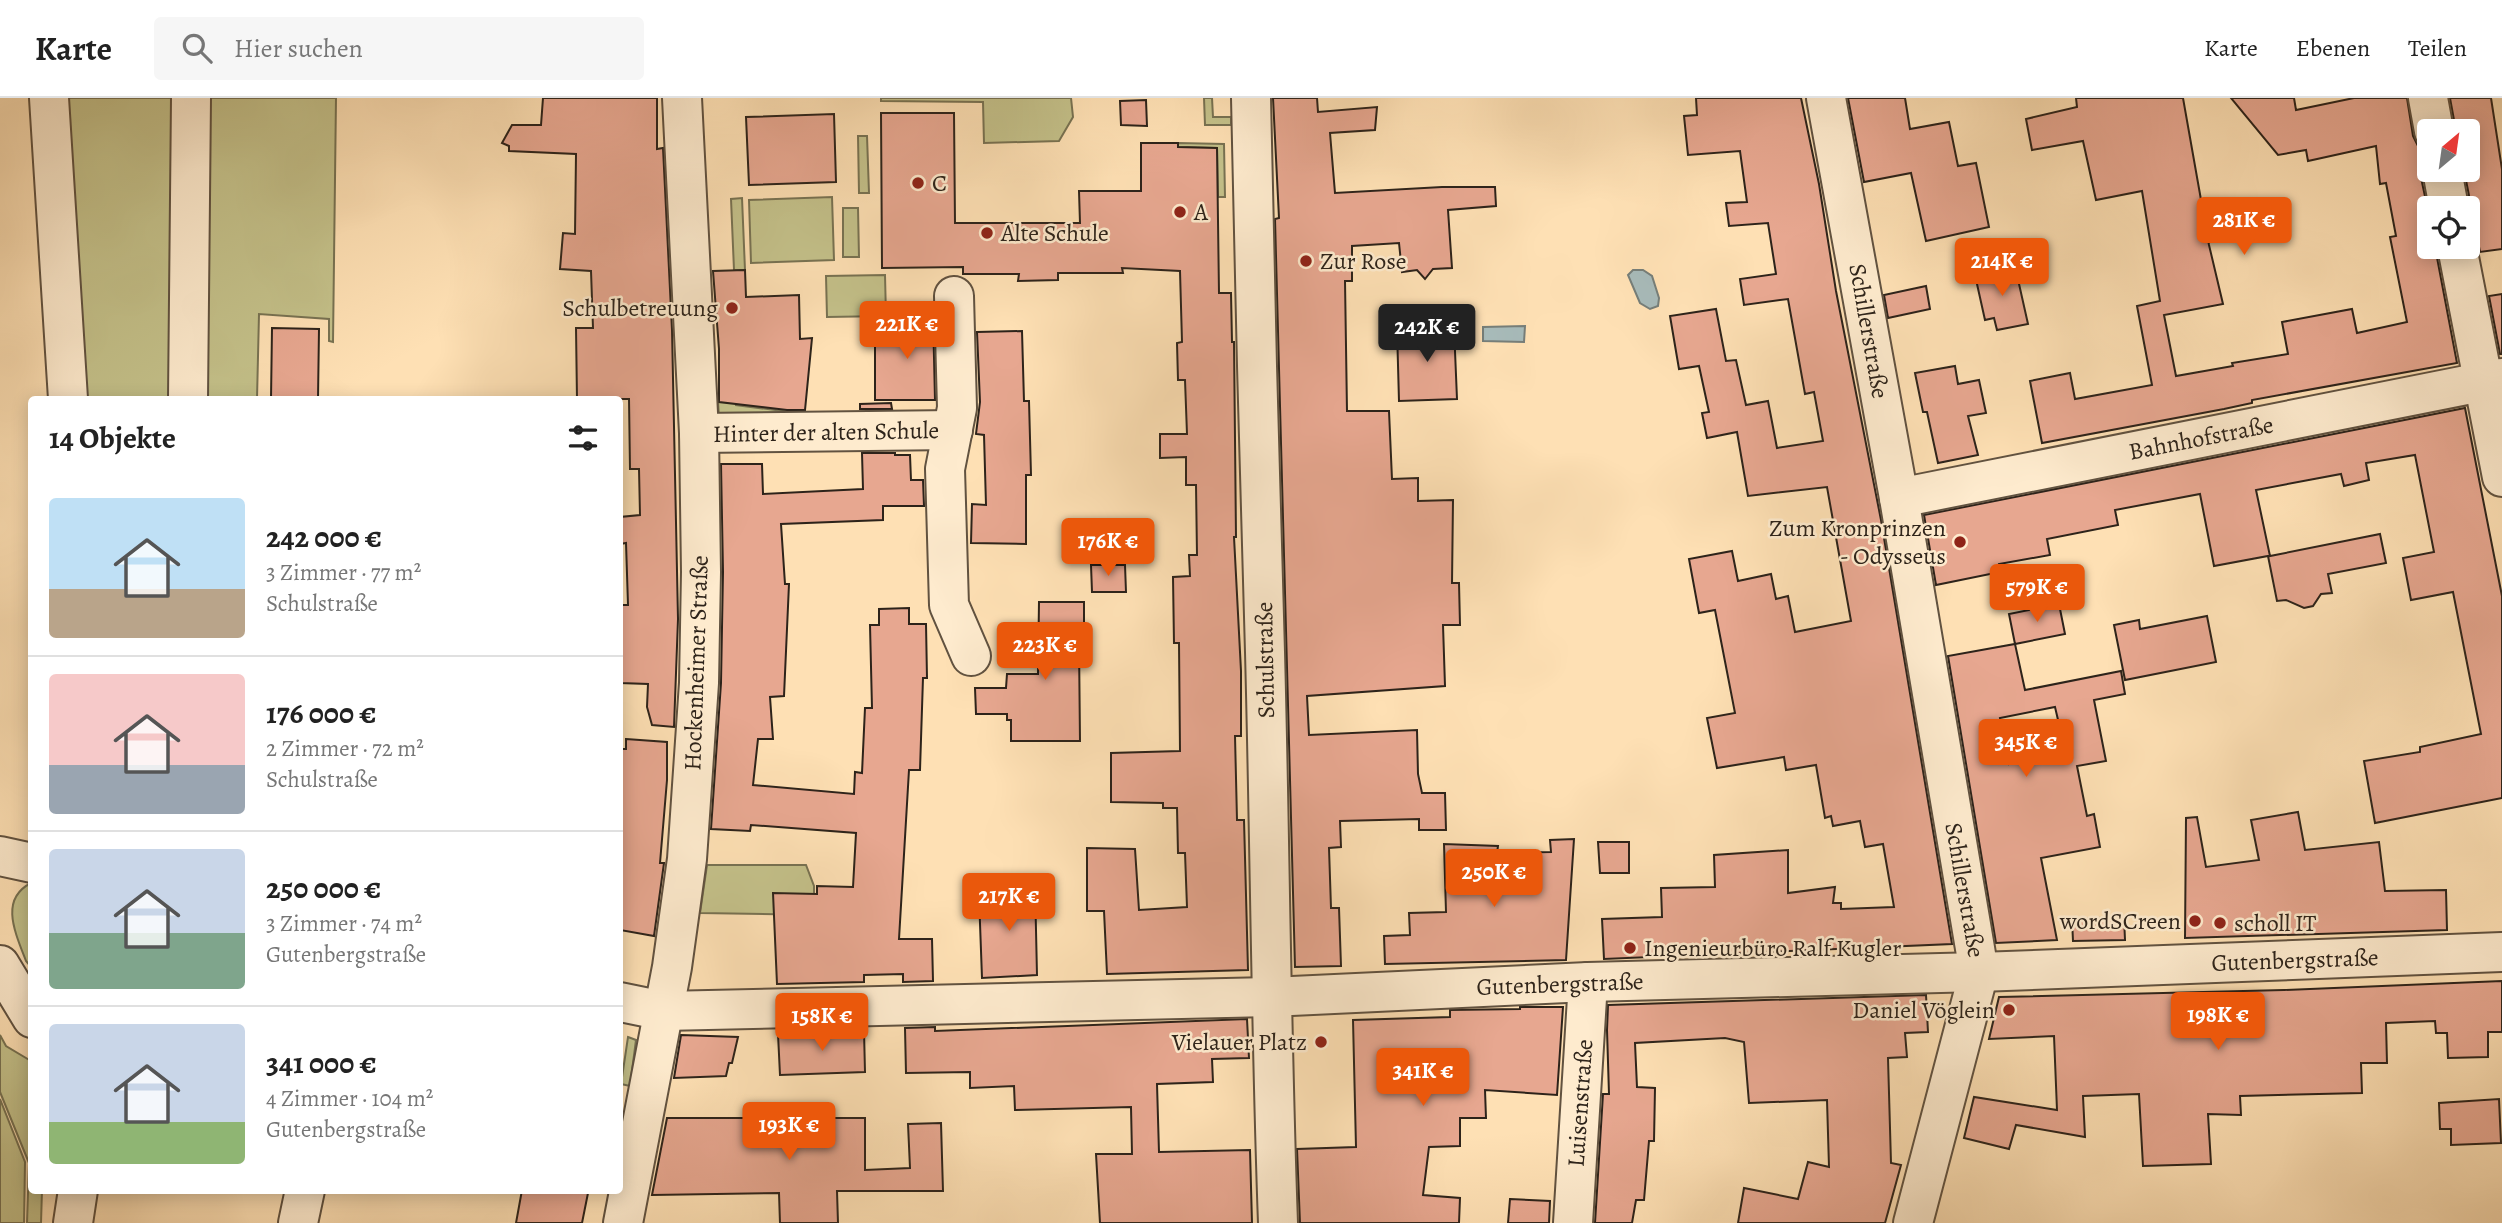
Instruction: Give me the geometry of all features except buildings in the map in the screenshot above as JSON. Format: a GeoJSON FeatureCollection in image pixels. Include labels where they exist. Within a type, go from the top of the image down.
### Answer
{"type":"FeatureCollection","features":[{"type":"Feature","properties":{"kind":"street"},"geometry":{"type":"LineString","coordinates":[[49,98],[68,396]]}},
{"type":"Feature","properties":{"kind":"street"},"geometry":{"type":"LineString","coordinates":[[188,396],[191,98]]}},
{"type":"Feature","properties":{"kind":"street","name":"Hockenheimer Straße"},"geometry":{"type":"LineString","coordinates":[[623,1223],[664,1011],[687,859],[699,683],[699,433],[682,98]]}},
{"type":"Feature","properties":{"kind":"street","name":"Schulstraße"},"geometry":{"type":"LineString","coordinates":[[1251,98],[1270,997],[1278,1223]]}},
{"type":"Feature","properties":{"kind":"street","name":"Schillerstraße"},"geometry":{"type":"LineString","coordinates":[[1826,98],[1899,498],[1979,972],[1913,1223]]}},
{"type":"Feature","properties":{"kind":"street"},"geometry":{"type":"LineString","coordinates":[[2428,98],[2432,119]]}},
{"type":"Feature","properties":{"kind":"street"},"geometry":{"type":"LineString","coordinates":[[2460,259],[2493,380],[2502,477]]}},
{"type":"Feature","properties":{"kind":"street","name":"Hinter der alten Schule"},"geometry":{"type":"LineString","coordinates":[[954,296],[957,408],[945,469],[949,605],[971,656]]}},
{"type":"Feature","properties":{"kind":"street","name":"Bahnhofstraße"},"geometry":{"type":"LineString","coordinates":[[1899,498],[2493,380]]}},
{"type":"Feature","properties":{"kind":"street","name":"Hinter der alten Schule"},"geometry":{"type":"LineString","coordinates":[[699,433],[953,430]]}},
{"type":"Feature","properties":{"kind":"street"},"geometry":{"type":"LineString","coordinates":[[0,856],[28,862]]}},
{"type":"Feature","properties":{"kind":"street","name":"Gutenbergstraße"},"geometry":{"type":"LineString","coordinates":[[623,1003],[664,1011],[1270,997],[1588,982],[1979,972],[2502,952]]}},
{"type":"Feature","properties":{"kind":"street","name":"Luisenstraße"},"geometry":{"type":"LineString","coordinates":[[1573,1223],[1588,982]]}},
{"type":"Feature","properties":{"kind":"street"},"geometry":{"type":"LineString","coordinates":[[73,1223],[77,1194]]}},
{"type":"Feature","properties":{"kind":"street"},"geometry":{"type":"LineString","coordinates":[[298,1223],[304,1194]]}},
{"type":"Feature","properties":{"kind":"shaded area"},"geometry":{"type":"Polygon","coordinates":[[[59,98],[180,98],[180,396],[75,396],[59,98]]]}},
{"type":"Feature","properties":{"kind":"shaded area"},"geometry":{"type":"Polygon","coordinates":[[[202,98],[336,98],[333,342],[329,341],[329,319],[259,314],[257,396],[203,396],[202,98]]]}},
{"type":"Feature","properties":{"kind":"shaded area"},"geometry":{"type":"Polygon","coordinates":[[[881,98],[1071,98],[1073,117],[1059,141],[984,143],[983,102],[881,101],[881,98]]]}},
{"type":"Feature","properties":{"kind":"shaded area"},"geometry":{"type":"Polygon","coordinates":[[[1204,98],[1212,98],[1213,117],[1231,117],[1231,125],[1205,125],[1204,98]]]}},
{"type":"Feature","properties":{"kind":"shaded area"},"geometry":{"type":"Polygon","coordinates":[[[858,136],[867,136],[869,193],[859,193],[858,136]]]}},
{"type":"Feature","properties":{"kind":"shaded area"},"geometry":{"type":"Polygon","coordinates":[[[1178,143],[1224,144],[1225,197],[1218,197],[1217,148],[1178,147],[1178,143]]]}},
{"type":"Feature","properties":{"kind":"shaded area"},"geometry":{"type":"Polygon","coordinates":[[[832,197],[834,260],[751,263],[749,200],[832,197]]]}},
{"type":"Feature","properties":{"kind":"shaded area"},"geometry":{"type":"Polygon","coordinates":[[[742,198],[745,270],[734,270],[731,199],[742,198]]]}},
{"type":"Feature","properties":{"kind":"shaded area"},"geometry":{"type":"Polygon","coordinates":[[[843,208],[858,208],[859,257],[843,257],[843,208]]]}},
{"type":"Feature","properties":{"kind":"shaded area"},"geometry":{"type":"Polygon","coordinates":[[[1633,270],[1643,270],[1652,276],[1659,298],[1658,306],[1650,309],[1640,303],[1628,275],[1633,270]]]}},
{"type":"Feature","properties":{"kind":"shaded area"},"geometry":{"type":"Polygon","coordinates":[[[885,275],[886,316],[827,317],[826,276],[885,275]]]}},
{"type":"Feature","properties":{"kind":"shaded area"},"geometry":{"type":"Polygon","coordinates":[[[1525,326],[1524,342],[1483,341],[1483,327],[1525,326]]]}},
{"type":"Feature","properties":{"kind":"shaded area"},"geometry":{"type":"Polygon","coordinates":[[[718,401],[736,402],[736,405],[821,416],[719,418],[718,401]]]}},
{"type":"Feature","properties":{"kind":"shaded area"},"geometry":{"type":"Polygon","coordinates":[[[707,865],[806,865],[814,886],[814,915],[700,913],[707,865]]]}},
{"type":"Feature","properties":{"kind":"shaded area"},"geometry":{"type":"Polygon","coordinates":[[[28,885],[28,963],[12,916],[15,898],[28,885]]]}},
{"type":"Feature","properties":{"kind":"shaded area"},"geometry":{"type":"Polygon","coordinates":[[[0,1035],[6,1046],[28,1059],[28,1161],[0,1092],[0,1035]]]}},
{"type":"Feature","properties":{"kind":"shaded area"},"geometry":{"type":"Polygon","coordinates":[[[628,1037],[636,1040],[630,1086],[623,1084],[628,1037]]]}},
{"type":"Feature","properties":{"kind":"shaded area"},"geometry":{"type":"Polygon","coordinates":[[[0,1099],[25,1162],[24,1223],[0,1223],[0,1099]]]}},
{"type":"Feature","properties":{"kind":"shaded area"},"geometry":{"type":"Polygon","coordinates":[[[28,1193],[42,1194],[41,1223],[27,1223],[28,1193]]]}},
{"type":"Feature","properties":{"kind":"place","name":"C"},"geometry":{"type":"Point","coordinates":[918,183]}},
{"type":"Feature","properties":{"kind":"place","name":"A"},"geometry":{"type":"Point","coordinates":[1180,212]}},
{"type":"Feature","properties":{"kind":"place","name":"Alte Schule"},"geometry":{"type":"Point","coordinates":[987,233]}},
{"type":"Feature","properties":{"kind":"place","name":"Zur Rose"},"geometry":{"type":"Point","coordinates":[1306,261]}},
{"type":"Feature","properties":{"kind":"place","name":"Schulbetreuung"},"geometry":{"type":"Point","coordinates":[732,308]}},
{"type":"Feature","properties":{"kind":"place","name":"Zum Kronprinzen - Odysseus"},"geometry":{"type":"Point","coordinates":[1960,542]}},
{"type":"Feature","properties":{"kind":"place","name":"wordSCreen"},"geometry":{"type":"Point","coordinates":[2195,921]}},
{"type":"Feature","properties":{"kind":"place","name":"scholl IT"},"geometry":{"type":"Point","coordinates":[2220,923]}},
{"type":"Feature","properties":{"kind":"place","name":"Ingenieurbüro Ralf Kugler"},"geometry":{"type":"Point","coordinates":[1630,948]}},
{"type":"Feature","properties":{"kind":"place","name":"Daniel Vöglein"},"geometry":{"type":"Point","coordinates":[2009,1010]}},
{"type":"Feature","properties":{"kind":"place","name":"Vielauer Platz"},"geometry":{"type":"Point","coordinates":[1321,1042]}}]}
